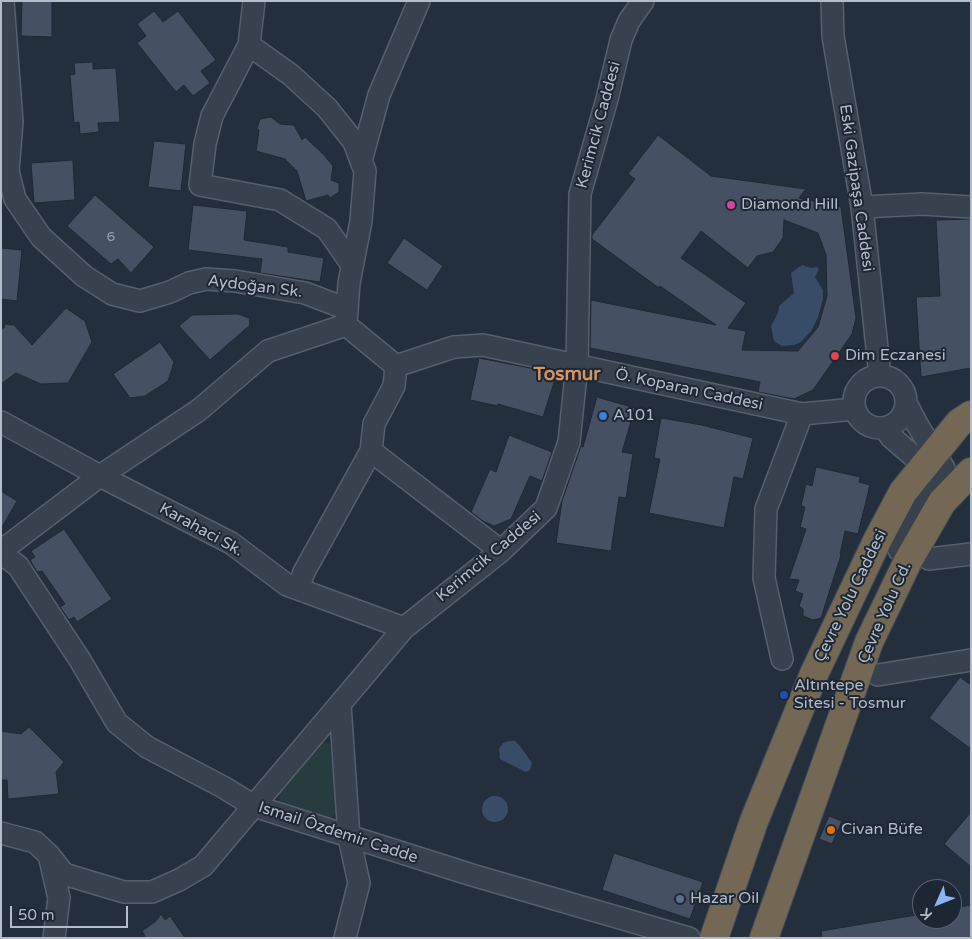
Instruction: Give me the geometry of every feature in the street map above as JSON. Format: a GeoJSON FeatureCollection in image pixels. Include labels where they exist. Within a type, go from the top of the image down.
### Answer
{"type":"FeatureCollection","features":[{"type":"Feature","properties":{"kind":"highway","name":"Çevre Yolu Caddesi"},"geometry":{"type":"LineString","coordinates":[[714,938],[754,821],[814,674],[878,539],[903,492],[934,462],[960,423],[971,415]]}},
{"type":"Feature","properties":{"kind":"highway","name":"Çevre Yolu Cd."},"geometry":{"type":"LineString","coordinates":[[764,938],[869,642],[908,561],[942,502],[971,472]]}},
{"type":"Feature","properties":{"kind":"street","name":"Aydoğan Sk."},"geometry":{"type":"LineString","coordinates":[[3,1],[12,122],[5,170],[15,199],[41,237],[84,276],[112,294],[140,302],[170,292],[189,283],[206,279],[235,281],[305,293],[346,317]]}},
{"type":"Feature","properties":{"kind":"street"},"geometry":{"type":"LineString","coordinates":[[254,1],[250,45],[212,116],[205,144],[200,185],[280,200],[327,229],[352,265]]}},
{"type":"Feature","properties":{"kind":"street"},"geometry":{"type":"LineString","coordinates":[[361,161],[379,95],[419,1]]}},
{"type":"Feature","properties":{"kind":"street","name":"Kerimcik Caddesi"},"geometry":{"type":"LineString","coordinates":[[1,833],[35,842],[49,855],[64,874],[124,892],[152,892],[179,880],[203,866],[404,628],[501,552],[546,508],[569,442],[577,365],[580,194],[621,40],[629,21],[643,1]]}},
{"type":"Feature","properties":{"kind":"street","name":"Eski Gazipaşa Caddesi"},"geometry":{"type":"LineString","coordinates":[[832,1],[833,36],[862,207],[880,376]]}},
{"type":"Feature","properties":{"kind":"street"},"geometry":{"type":"LineString","coordinates":[[250,45],[291,75],[327,108],[354,142],[365,171],[361,221],[349,283],[346,317]]}},
{"type":"Feature","properties":{"kind":"street"},"geometry":{"type":"LineString","coordinates":[[862,207],[922,204],[971,207]]}},
{"type":"Feature","properties":{"kind":"street"},"geometry":{"type":"LineString","coordinates":[[298,589],[304,572],[371,450],[374,424],[394,386],[396,366],[346,317]]}},
{"type":"Feature","properties":{"kind":"street"},"geometry":{"type":"LineString","coordinates":[[1,552],[100,476],[200,410],[268,351],[346,317]]}},
{"type":"Feature","properties":{"kind":"street","name":"Ö. Koparan Caddesi"},"geometry":{"type":"LineString","coordinates":[[396,366],[454,347],[483,345],[802,414],[855,409]]}},
{"type":"Feature","properties":{"kind":"street"},"geometry":{"type":"LineString","coordinates":[[880,376],[896,381],[902,387],[906,403],[905,412],[900,419],[893,425],[885,428],[870,426],[858,416],[854,401],[859,386],[872,377],[880,376]]}},
{"type":"Feature","properties":{"kind":"street"},"geometry":{"type":"LineString","coordinates":[[869,642],[875,608],[934,462],[906,403]]}},
{"type":"Feature","properties":{"kind":"street"},"geometry":{"type":"LineString","coordinates":[[782,659],[764,578],[766,509],[802,414]]}},
{"type":"Feature","properties":{"kind":"street","name":"Karahaci Sk."},"geometry":{"type":"LineString","coordinates":[[1,422],[100,476],[232,543],[287,585],[404,628]]}},
{"type":"Feature","properties":{"kind":"street"},"geometry":{"type":"LineString","coordinates":[[885,428],[891,437],[934,462],[958,469],[971,464]]}},
{"type":"Feature","properties":{"kind":"street"},"geometry":{"type":"LineString","coordinates":[[371,450],[501,552]]}},
{"type":"Feature","properties":{"kind":"street","name":"Ismail Ôzdemir Cadde"},"geometry":{"type":"LineString","coordinates":[[1,552],[18,566],[80,660],[117,723],[147,747],[223,787],[254,806],[472,875],[689,938]]}},
{"type":"Feature","properties":{"kind":"street"},"geometry":{"type":"LineString","coordinates":[[929,560],[971,554]]}},
{"type":"Feature","properties":{"kind":"street"},"geometry":{"type":"LineString","coordinates":[[878,675],[971,660]]}},
{"type":"Feature","properties":{"kind":"street"},"geometry":{"type":"LineString","coordinates":[[340,704],[349,837],[359,883],[345,938]]}},
{"type":"Feature","properties":{"kind":"street"},"geometry":{"type":"LineString","coordinates":[[49,855],[59,898],[54,938]]}},
{"type":"Feature","properties":{"kind":"green space"},"geometry":{"type":"Polygon","coordinates":[[[320,741],[330,744],[337,812],[329,819],[280,802],[280,793],[320,741]]]}},
{"type":"Feature","properties":{"kind":"water"},"geometry":{"type":"Polygon","coordinates":[[[802,265],[819,269],[815,277],[823,290],[823,299],[812,330],[801,342],[782,346],[774,341],[771,326],[778,313],[779,306],[794,293],[791,273],[802,265]]]}},
{"type":"Feature","properties":{"kind":"water"},"geometry":{"type":"Polygon","coordinates":[[[515,741],[520,746],[532,763],[530,770],[526,772],[500,759],[499,749],[503,743],[515,741]]]}},
{"type":"Feature","properties":{"kind":"water"},"geometry":{"type":"Polygon","coordinates":[[[495,796],[504,800],[508,809],[504,818],[495,822],[486,818],[482,809],[486,800],[495,796]]]}},
{"type":"Feature","properties":{"kind":"building"},"geometry":{"type":"Polygon","coordinates":[[[22,1],[52,1],[52,37],[21,36],[22,1]]]}},
{"type":"Feature","properties":{"kind":"building"},"geometry":{"type":"Polygon","coordinates":[[[154,11],[163,22],[178,11],[216,60],[201,71],[210,83],[193,96],[184,85],[176,92],[137,43],[146,36],[137,24],[154,11]]]}},
{"type":"Feature","properties":{"kind":"building"},"geometry":{"type":"Polygon","coordinates":[[[93,62],[93,69],[116,68],[120,122],[98,123],[99,132],[80,134],[79,122],[74,123],[70,75],[75,74],[74,63],[93,62]]]}},
{"type":"Feature","properties":{"kind":"building"},"geometry":{"type":"Polygon","coordinates":[[[271,117],[280,124],[294,125],[302,140],[305,137],[324,155],[333,166],[331,180],[339,183],[339,192],[330,198],[328,195],[306,201],[297,171],[285,159],[256,151],[259,130],[257,128],[260,119],[271,117]]]}},
{"type":"Feature","properties":{"kind":"building"},"geometry":{"type":"Polygon","coordinates":[[[658,135],[711,176],[806,189],[799,198],[841,207],[856,318],[852,334],[813,390],[794,399],[758,392],[760,382],[590,348],[591,300],[716,325],[660,286],[659,288],[592,239],[592,235],[635,179],[628,174],[658,135]],[[784,220],[783,238],[773,252],[757,256],[748,268],[701,231],[681,258],[746,303],[728,328],[746,331],[742,350],[798,351],[818,327],[827,296],[826,255],[818,233],[784,220]]]}},
{"type":"Feature","properties":{"kind":"building"},"geometry":{"type":"Polygon","coordinates":[[[154,141],[186,144],[181,191],[148,187],[154,141]]]}},
{"type":"Feature","properties":{"kind":"building"},"geometry":{"type":"Polygon","coordinates":[[[73,160],[75,200],[34,203],[31,163],[73,160]]]}},
{"type":"Feature","properties":{"kind":"building"},"geometry":{"type":"Polygon","coordinates":[[[95,195],[154,247],[131,273],[118,259],[111,264],[67,226],[95,195]]]}},
{"type":"Feature","properties":{"kind":"building"},"geometry":{"type":"Polygon","coordinates":[[[193,205],[247,211],[244,240],[288,247],[288,252],[324,258],[320,282],[260,273],[262,259],[188,250],[193,205]]]}},
{"type":"Feature","properties":{"kind":"building"},"geometry":{"type":"Polygon","coordinates":[[[971,219],[971,368],[921,377],[916,297],[940,296],[936,220],[971,219]]]}},
{"type":"Feature","properties":{"kind":"building"},"geometry":{"type":"Polygon","coordinates":[[[404,238],[443,266],[427,290],[387,263],[404,238]]]}},
{"type":"Feature","properties":{"kind":"building"},"geometry":{"type":"Polygon","coordinates":[[[1,248],[22,250],[17,301],[1,299],[1,248]]]}},
{"type":"Feature","properties":{"kind":"building"},"geometry":{"type":"Polygon","coordinates":[[[66,308],[85,321],[92,342],[68,383],[41,384],[16,373],[1,384],[1,328],[4,328],[5,324],[14,325],[32,345],[66,308]]]}},
{"type":"Feature","properties":{"kind":"building"},"geometry":{"type":"Polygon","coordinates":[[[238,314],[249,318],[250,325],[210,360],[179,326],[192,315],[238,314]]]}},
{"type":"Feature","properties":{"kind":"building"},"geometry":{"type":"Polygon","coordinates":[[[160,342],[174,362],[168,381],[145,396],[130,398],[113,374],[160,342]]]}},
{"type":"Feature","properties":{"kind":"building"},"geometry":{"type":"Polygon","coordinates":[[[479,358],[530,368],[556,376],[543,417],[498,404],[498,406],[470,400],[479,358]]]}},
{"type":"Feature","properties":{"kind":"building"},"geometry":{"type":"Polygon","coordinates":[[[597,397],[635,408],[622,452],[633,454],[626,498],[619,497],[611,551],[556,543],[562,501],[581,446],[583,447],[597,397]]]}},
{"type":"Feature","properties":{"kind":"building"},"geometry":{"type":"Polygon","coordinates":[[[661,418],[702,425],[753,438],[743,479],[734,477],[724,528],[649,513],[660,459],[654,458],[661,418]]]}},
{"type":"Feature","properties":{"kind":"building"},"geometry":{"type":"Polygon","coordinates":[[[509,435],[552,452],[542,481],[530,476],[511,519],[494,526],[471,512],[490,469],[496,472],[509,435]]]}},
{"type":"Feature","properties":{"kind":"building"},"geometry":{"type":"Polygon","coordinates":[[[816,467],[860,477],[859,482],[870,485],[858,534],[845,531],[841,555],[821,618],[813,620],[803,616],[803,609],[799,606],[803,594],[795,591],[799,580],[789,579],[806,529],[800,527],[805,507],[801,506],[806,484],[812,486],[816,467]]]}},
{"type":"Feature","properties":{"kind":"building"},"geometry":{"type":"Polygon","coordinates":[[[1,491],[17,501],[1,529],[1,491]]]}},
{"type":"Feature","properties":{"kind":"building"},"geometry":{"type":"Polygon","coordinates":[[[64,529],[112,599],[77,622],[74,617],[69,620],[60,607],[65,604],[42,571],[37,572],[30,560],[35,557],[31,551],[64,529]]]}},
{"type":"Feature","properties":{"kind":"building"},"geometry":{"type":"Polygon","coordinates":[[[960,677],[971,685],[971,749],[929,718],[960,677]]]}},
{"type":"Feature","properties":{"kind":"building"},"geometry":{"type":"Polygon","coordinates":[[[29,727],[64,762],[56,772],[59,794],[8,799],[7,780],[1,780],[1,731],[21,734],[29,727]]]}},
{"type":"Feature","properties":{"kind":"building"},"geometry":{"type":"Polygon","coordinates":[[[971,812],[971,867],[944,844],[971,812]]]}},
{"type":"Feature","properties":{"kind":"building","name":"Civan Büfe"},"geometry":{"type":"Polygon","coordinates":[[[829,816],[842,821],[832,844],[819,839],[829,816]]]}},
{"type":"Feature","properties":{"kind":"building"},"geometry":{"type":"Polygon","coordinates":[[[614,853],[703,882],[690,919],[602,890],[614,853]]]}},
{"type":"Feature","properties":{"kind":"building"},"geometry":{"type":"Polygon","coordinates":[[[971,905],[971,938],[822,938],[821,931],[912,916],[912,929],[962,929],[962,906],[971,905]]]}},
{"type":"Feature","properties":{"kind":"building"},"geometry":{"type":"Polygon","coordinates":[[[161,914],[165,920],[170,916],[185,938],[146,938],[142,931],[156,921],[161,914]]]}},
{"type":"Feature","properties":{"kind":"place","name":"Diamond Hill"},"geometry":{"type":"Point","coordinates":[731,205]}},
{"type":"Feature","properties":{"kind":"place","name":"Dim Eczanesi"},"geometry":{"type":"Point","coordinates":[835,356]}},
{"type":"Feature","properties":{"kind":"place","name":"A101"},"geometry":{"type":"Point","coordinates":[603,416]}},
{"type":"Feature","properties":{"kind":"place","name":"Altıntepe Sitesi - Tosmur"},"geometry":{"type":"Point","coordinates":[784,695]}},
{"type":"Feature","properties":{"kind":"place","name":"Civan Büfe"},"geometry":{"type":"Point","coordinates":[831,830]}},
{"type":"Feature","properties":{"kind":"place","name":"Hazar Oil"},"geometry":{"type":"Point","coordinates":[680,899]}},
{"type":"Feature","properties":{"kind":"district","name":"Tosmur"},"geometry":{"type":"Point","coordinates":[567,375]}}]}
